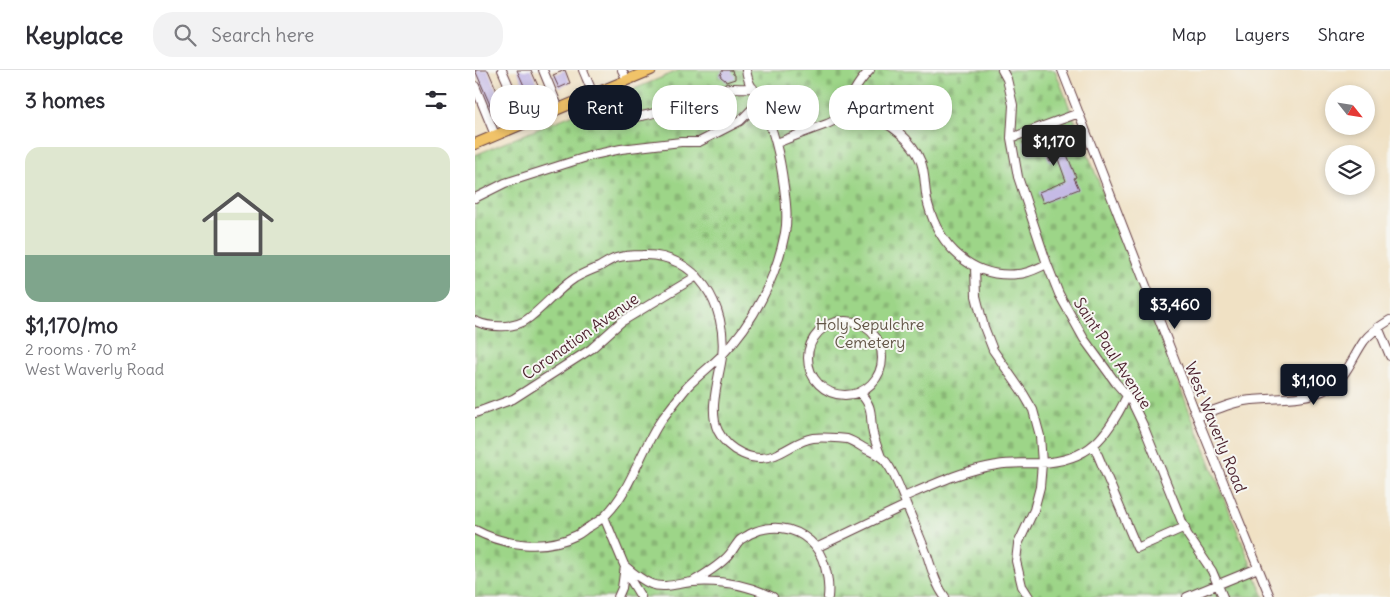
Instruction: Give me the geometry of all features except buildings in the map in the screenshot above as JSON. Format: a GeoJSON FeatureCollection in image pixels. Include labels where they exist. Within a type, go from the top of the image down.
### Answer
{"type":"FeatureCollection","features":[{"type":"Feature","properties":{"kind":"main road"},"geometry":{"type":"LineString","coordinates":[[615,85],[651,70]]}},
{"type":"Feature","properties":{"kind":"main road"},"geometry":{"type":"LineString","coordinates":[[559,109],[568,105]]}},
{"type":"Feature","properties":{"kind":"main road"},"geometry":{"type":"LineString","coordinates":[[475,144],[508,130]]}},
{"type":"Feature","properties":{"kind":"street"},"geometry":{"type":"LineString","coordinates":[[502,70],[509,85]]}},
{"type":"Feature","properties":{"kind":"street"},"geometry":{"type":"LineString","coordinates":[[543,70],[559,109]]}},
{"type":"Feature","properties":{"kind":"street"},"geometry":{"type":"LineString","coordinates":[[583,70],[589,85]]}},
{"type":"Feature","properties":{"kind":"street"},"geometry":{"type":"LineString","coordinates":[[622,70],[627,80]]}},
{"type":"Feature","properties":{"kind":"street"},"geometry":{"type":"LineString","coordinates":[[746,70],[752,85]]}},
{"type":"Feature","properties":{"kind":"street"},"geometry":{"type":"LineString","coordinates":[[858,85],[870,70]]}},
{"type":"Feature","properties":{"kind":"street","name":"Saint Paul Avenue"},"geometry":{"type":"LineString","coordinates":[[1002,70],[1007,79],[1013,105],[1011,138],[1018,177],[1059,294],[1085,340],[1116,383],[1131,400],[1187,534],[1212,571],[1223,597]]}},
{"type":"Feature","properties":{"kind":"street","name":"West Waverly Road"},"geometry":{"type":"LineString","coordinates":[[1062,70],[1197,417],[1270,597]]}},
{"type":"Feature","properties":{"kind":"street"},"geometry":{"type":"LineString","coordinates":[[475,86],[495,135]]}},
{"type":"Feature","properties":{"kind":"street"},"geometry":{"type":"LineString","coordinates":[[642,116],[721,89],[747,88]]}},
{"type":"Feature","properties":{"kind":"street"},"geometry":{"type":"LineString","coordinates":[[1011,138],[1079,113]]}},
{"type":"Feature","properties":{"kind":"street"},"geometry":{"type":"LineString","coordinates":[[475,198],[505,183],[593,155],[681,142],[699,142],[740,121],[747,114]]}},
{"type":"Feature","properties":{"kind":"street"},"geometry":{"type":"LineString","coordinates":[[777,143],[829,123]]}},
{"type":"Feature","properties":{"kind":"street"},"geometry":{"type":"LineString","coordinates":[[475,530],[495,539],[513,544],[554,542],[577,535],[604,517],[620,498],[645,446],[661,421],[689,386],[722,355],[752,315],[768,286],[777,263],[785,231],[787,204],[781,162],[772,130]]}},
{"type":"Feature","properties":{"kind":"street"},"geometry":{"type":"LineString","coordinates":[[894,130],[909,142],[921,162],[925,179],[925,193],[936,226],[959,257],[975,268],[995,273],[1020,274],[1047,264]]}},
{"type":"Feature","properties":{"kind":"street"},"geometry":{"type":"LineString","coordinates":[[475,321],[497,327],[515,324],[528,319],[575,278],[616,258],[642,255],[658,256],[681,264],[705,284],[716,305],[722,335],[722,355],[714,402],[714,416],[717,430],[727,444],[737,452],[755,458],[773,456],[795,444],[813,438],[848,440],[881,457],[893,474],[921,539],[937,584],[945,597]]}},
{"type":"Feature","properties":{"kind":"street"},"geometry":{"type":"LineString","coordinates":[[975,268],[976,296],[984,327],[993,350],[1033,410],[1040,436],[1042,463],[1040,487],[1034,510],[1018,544],[1016,561],[1022,586],[1029,597]]}},
{"type":"Feature","properties":{"kind":"street","name":"Coronation Avenue"},"geometry":{"type":"LineString","coordinates":[[475,413],[513,399],[591,349],[621,322],[697,276]]}},
{"type":"Feature","properties":{"kind":"street"},"geometry":{"type":"LineString","coordinates":[[1197,417],[1227,405],[1244,401],[1311,395],[1328,389],[1345,374],[1364,340],[1378,327],[1390,320]]}},
{"type":"Feature","properties":{"kind":"street"},"geometry":{"type":"LineString","coordinates":[[842,321],[864,326],[879,343],[882,355],[879,372],[870,386],[860,393],[847,396],[834,394],[823,388],[811,373],[808,354],[812,342],[819,331],[830,324],[842,321]]}},
{"type":"Feature","properties":{"kind":"street"},"geometry":{"type":"LineString","coordinates":[[1378,327],[1390,356]]}},
{"type":"Feature","properties":{"kind":"street"},"geometry":{"type":"LineString","coordinates":[[860,393],[865,398],[871,411],[873,433],[881,457]]}},
{"type":"Feature","properties":{"kind":"street"},"geometry":{"type":"LineString","coordinates":[[818,547],[963,473],[999,464],[1042,463],[1071,458],[1094,446],[1109,430],[1127,396]]}},
{"type":"Feature","properties":{"kind":"street"},"geometry":{"type":"LineString","coordinates":[[1094,446],[1137,548],[1185,528]]}},
{"type":"Feature","properties":{"kind":"street"},"geometry":{"type":"LineString","coordinates":[[604,517],[630,578],[641,597]]}},
{"type":"Feature","properties":{"kind":"street"},"geometry":{"type":"LineString","coordinates":[[692,582],[711,571],[726,558],[741,539],[760,529],[782,527],[803,534],[818,547],[825,567],[829,590],[828,597]]}},
{"type":"Feature","properties":{"kind":"street"},"geometry":{"type":"LineString","coordinates":[[625,566],[652,584],[665,586],[716,581],[739,585],[773,597]]}},
{"type":"Feature","properties":{"kind":"street"},"geometry":{"type":"LineString","coordinates":[[618,597],[622,588],[625,566]]}},
{"type":"Feature","properties":{"kind":"street"},"geometry":{"type":"LineString","coordinates":[[1187,597],[1258,568]]}},
{"type":"Feature","properties":{"kind":"green space","name":"Holy Sepulchre Cemetery"},"geometry":{"type":"Polygon","coordinates":[[[680,70],[1055,70],[1264,597],[475,597],[475,155],[535,130],[558,130],[558,121],[568,116],[568,130],[642,130],[642,86],[680,70]]]}}]}
